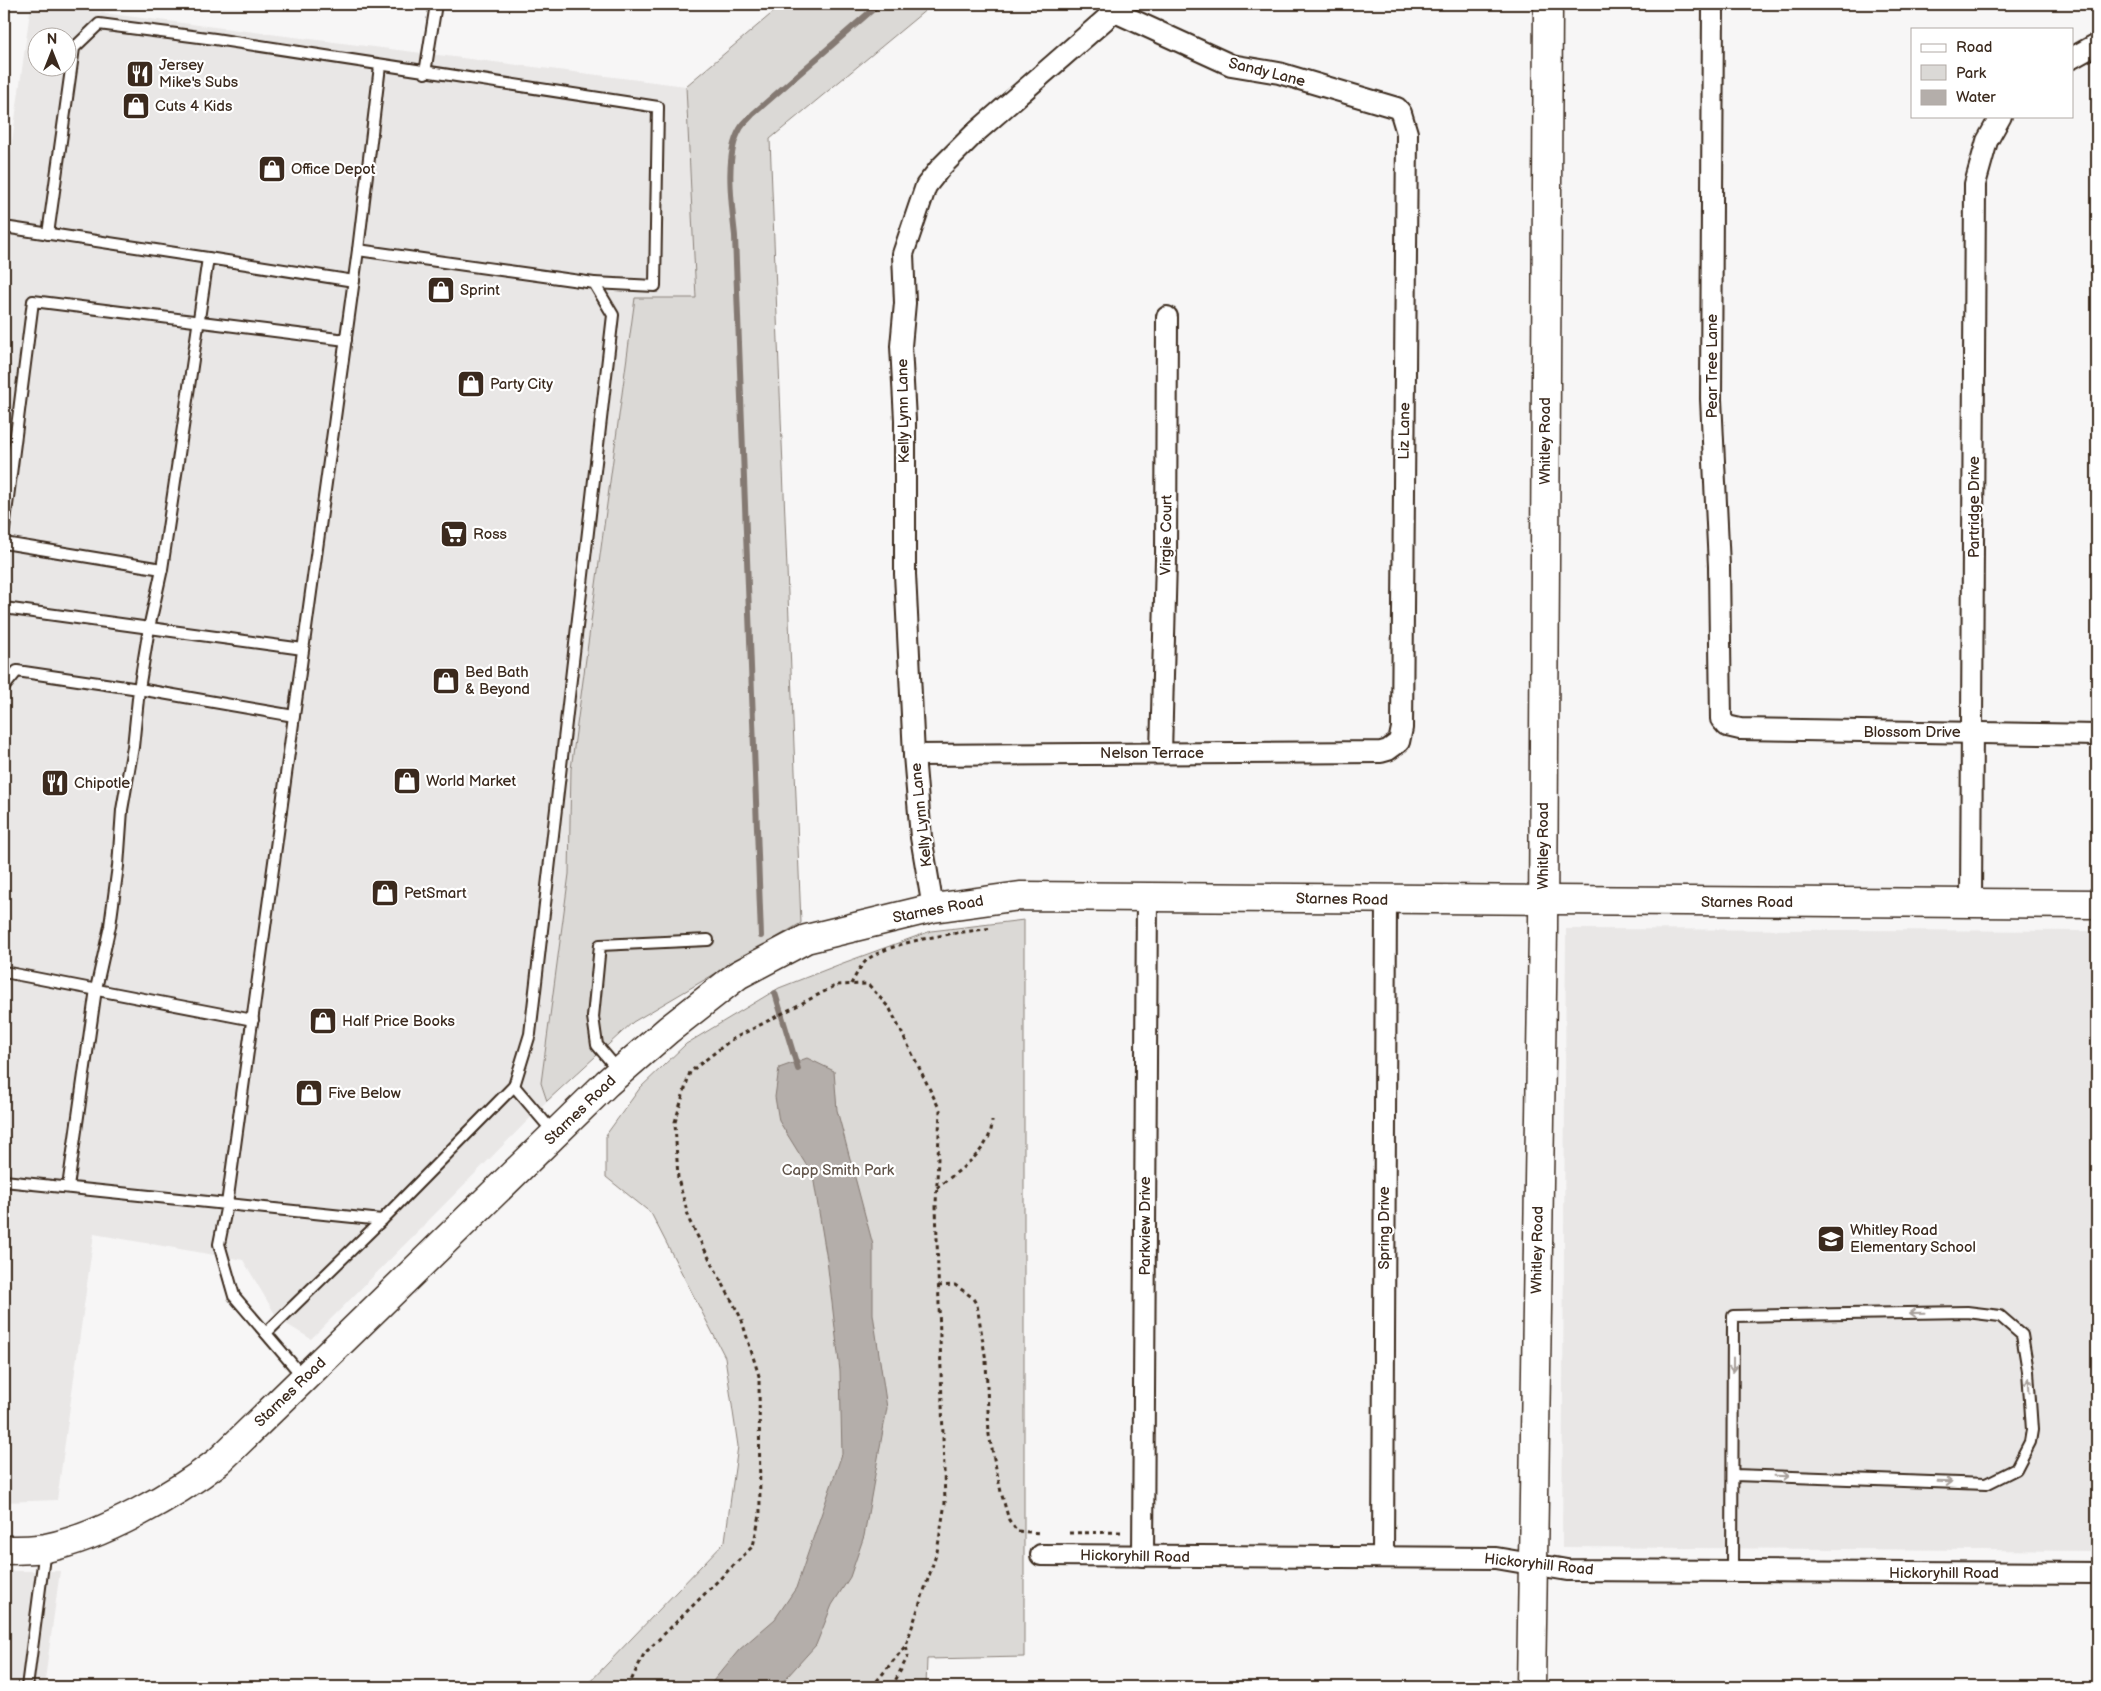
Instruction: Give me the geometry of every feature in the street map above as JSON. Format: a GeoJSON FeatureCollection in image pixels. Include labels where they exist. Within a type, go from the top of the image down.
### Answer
{"type":"FeatureCollection","features":[{"type":"Feature","properties":{"kind":"main road","name":"Whitley Road"},"geometry":{"type":"LineString","coordinates":[[1531,1687],[1543,900],[1548,4]]}},
{"type":"Feature","properties":{"kind":"main road","name":"Starnes Road"},"geometry":{"type":"LineString","coordinates":[[4,1550],[46,1548],[88,1534],[136,1513],[190,1483],[219,1461],[619,1072],[738,975],[806,939],[932,908],[1020,896],[2097,904]]}},
{"type":"Feature","properties":{"kind":"street","name":"Pear Tree Lane"},"geometry":{"type":"LineString","coordinates":[[1713,4],[1711,399],[1719,566],[1721,719],[1727,726]]}},
{"type":"Feature","properties":{"kind":"street","name":"Sandy Lane"},"geometry":{"type":"LineString","coordinates":[[1119,8],[1231,65],[1279,73],[1397,108]]}},
{"type":"Feature","properties":{"kind":"street","name":"Kelly Lynn Lane"},"geometry":{"type":"LineString","coordinates":[[932,908],[921,837],[914,755],[905,574],[905,420],[902,346],[905,304],[903,254],[917,206],[926,186],[941,166],[996,114],[1119,8]]}},
{"type":"Feature","properties":{"kind":"street"},"geometry":{"type":"LineString","coordinates":[[2074,57],[2097,44]]}},
{"type":"Feature","properties":{"kind":"street","name":"Liz Lane"},"geometry":{"type":"LineString","coordinates":[[1388,750],[1399,742],[1402,728],[1407,133],[1401,113],[1397,108]]}},
{"type":"Feature","properties":{"kind":"street","name":"Partridge Drive"},"geometry":{"type":"LineString","coordinates":[[1971,903],[1974,664],[1974,184],[1987,141],[2000,118]]}},
{"type":"Feature","properties":{"kind":"street","name":"Virgie Court"},"geometry":{"type":"LineString","coordinates":[[1161,753],[1166,559],[1167,317]]}},
{"type":"Feature","properties":{"kind":"street","name":"Blossom Drive"},"geometry":{"type":"LineString","coordinates":[[1727,726],[1740,729],[1807,731],[2097,735]]}},
{"type":"Feature","properties":{"kind":"street","name":"Nelson Terrace"},"geometry":{"type":"LineString","coordinates":[[914,755],[1388,750]]}},
{"type":"Feature","properties":{"kind":"street","name":"Parkview Drive"},"geometry":{"type":"LineString","coordinates":[[1143,1556],[1147,896]]}},
{"type":"Feature","properties":{"kind":"street","name":"Spring Drive"},"geometry":{"type":"LineString","coordinates":[[1383,1557],[1386,899]]}},
{"type":"Feature","properties":{"kind":"street","name":"Hickoryhill Road"},"geometry":{"type":"LineString","coordinates":[[1041,1555],[1496,1558],[1567,1570],[2097,1573]]}},
{"type":"Feature","properties":{"kind":"lane"},"geometry":{"type":"LineString","coordinates":[[425,73],[436,4]]}},
{"type":"Feature","properties":{"kind":"lane"},"geometry":{"type":"LineString","coordinates":[[48,234],[74,48],[99,24],[215,39],[425,73],[658,107],[655,286],[594,283],[358,250]]}},
{"type":"Feature","properties":{"kind":"lane"},"geometry":{"type":"LineString","coordinates":[[304,1378],[234,1296],[219,1244],[228,1204],[354,281],[380,66]]}},
{"type":"Feature","properties":{"kind":"lane"},"geometry":{"type":"LineString","coordinates":[[4,227],[354,281]]}},
{"type":"Feature","properties":{"kind":"lane"},"geometry":{"type":"LineString","coordinates":[[68,1187],[96,989],[110,926],[118,866],[122,810],[133,747],[139,690],[149,628],[162,568],[208,258]]}},
{"type":"Feature","properties":{"kind":"lane"},"geometry":{"type":"LineString","coordinates":[[266,1333],[382,1220],[514,1086],[530,1034],[613,315],[594,283]]}},
{"type":"Feature","properties":{"kind":"lane"},"geometry":{"type":"LineString","coordinates":[[4,529],[33,301],[346,340]]}},
{"type":"Feature","properties":{"kind":"lane"},"geometry":{"type":"LineString","coordinates":[[4,543],[162,568]]}},
{"type":"Feature","properties":{"kind":"lane"},"geometry":{"type":"LineString","coordinates":[[4,608],[303,649]]}},
{"type":"Feature","properties":{"kind":"lane"},"geometry":{"type":"LineString","coordinates":[[4,687],[17,671],[294,716]]}},
{"type":"Feature","properties":{"kind":"lane"},"geometry":{"type":"LineString","coordinates":[[619,1072],[597,1045],[593,1017],[600,945],[708,940]]}},
{"type":"Feature","properties":{"kind":"lane"},"geometry":{"type":"LineString","coordinates":[[4,972],[253,1020]]}},
{"type":"Feature","properties":{"kind":"lane"},"geometry":{"type":"LineString","coordinates":[[514,1086],[554,1134]]}},
{"type":"Feature","properties":{"kind":"lane"},"geometry":{"type":"LineString","coordinates":[[4,1181],[382,1220]]}},
{"type":"Feature","properties":{"kind":"lane"},"geometry":{"type":"LineString","coordinates":[[1732,1572],[1734,1475],[1733,1316],[1967,1312],[2000,1316],[2022,1335],[2028,1371],[2032,1430],[2030,1442],[2016,1469],[1986,1484],[1734,1475]]}},
{"type":"Feature","properties":{"kind":"lane"},"geometry":{"type":"LineString","coordinates":[[27,1687],[46,1548]]}},
{"type":"Feature","properties":{"kind":"path"},"geometry":{"type":"LineString","coordinates":[[850,985],[866,960],[881,952],[926,938],[992,928]]}},
{"type":"Feature","properties":{"kind":"path"},"geometry":{"type":"LineString","coordinates":[[628,1687],[644,1654],[753,1546],[760,1515],[759,1376],[741,1318],[690,1222],[678,1179],[676,1122],[690,1072],[731,1040],[837,985],[868,984],[890,1009],[940,1110],[937,1188],[938,1286],[945,1503],[937,1552],[906,1645],[872,1687]]}},
{"type":"Feature","properties":{"kind":"path"},"geometry":{"type":"LineString","coordinates":[[937,1188],[969,1162],[983,1147],[992,1129],[992,1121]]}},
{"type":"Feature","properties":{"kind":"path"},"geometry":{"type":"LineString","coordinates":[[938,1286],[955,1285],[972,1297],[977,1305],[986,1361],[988,1435],[1009,1520],[1017,1531],[1048,1533]]}},
{"type":"Feature","properties":{"kind":"path"},"geometry":{"type":"LineString","coordinates":[[1067,1533],[1143,1532]]}},
{"type":"Feature","properties":{"kind":"path"},"geometry":{"type":"LineString","coordinates":[[892,1687],[908,1656],[906,1645]]}},
{"type":"Feature","properties":{"kind":"shaded area"},"geometry":{"type":"Polygon","coordinates":[[[31,4],[686,86],[696,298],[635,299],[571,769],[569,874],[541,1083],[547,1101],[311,1339],[278,1319],[243,1260],[94,1234],[57,1500],[4,1502],[4,200],[31,4]]]}},
{"type":"Feature","properties":{"kind":"shaded area","name":"Whitley Road Elementary School"},"geometry":{"type":"Polygon","coordinates":[[[1566,929],[2097,931],[2097,1551],[1562,1547],[1566,929]]]}},
{"type":"Feature","properties":{"kind":"shaded area"},"geometry":{"type":"Polygon","coordinates":[[[4,1571],[60,1571],[44,1687],[4,1687],[4,1571]]]}},
{"type":"Feature","properties":{"kind":"green space"},"geometry":{"type":"Polygon","coordinates":[[[783,4],[933,4],[770,139],[801,923],[633,1022],[547,1101],[541,1083],[569,874],[571,769],[635,298],[696,298],[686,86],[783,4]]]}},
{"type":"Feature","properties":{"kind":"green space","name":"Capp Smith Park"},"geometry":{"type":"Polygon","coordinates":[[[1024,920],[1024,1657],[927,1659],[926,1687],[585,1687],[725,1541],[738,1446],[725,1357],[651,1213],[606,1177],[606,1135],[640,1088],[686,1044],[779,988],[931,931],[1024,920]]]}},
{"type":"Feature","properties":{"kind":"water"},"geometry":{"type":"Polygon","coordinates":[[[807,1058],[834,1071],[837,1110],[873,1245],[873,1314],[887,1408],[864,1536],[850,1577],[832,1605],[816,1645],[778,1687],[708,1687],[739,1650],[775,1619],[796,1588],[842,1454],[840,1371],[827,1260],[813,1176],[779,1121],[775,1097],[779,1068],[807,1058]]]}},
{"type":"Feature","properties":{"kind":"waterway"},"geometry":{"type":"LineString","coordinates":[[761,936],[735,236],[730,181],[732,153],[740,129],[753,114],[879,4]]}},
{"type":"Feature","properties":{"kind":"waterway"},"geometry":{"type":"LineString","coordinates":[[775,993],[798,1069]]}},
{"type":"Feature","properties":{"kind":"place","name":"Jersey Mike's Subs"},"geometry":{"type":"Point","coordinates":[140,74]}},
{"type":"Feature","properties":{"kind":"place","name":"Cuts 4 Kids"},"geometry":{"type":"Point","coordinates":[136,106]}},
{"type":"Feature","properties":{"kind":"place","name":"Office Depot"},"geometry":{"type":"Point","coordinates":[272,169]}},
{"type":"Feature","properties":{"kind":"place","name":"Sprint"},"geometry":{"type":"Point","coordinates":[441,290]}},
{"type":"Feature","properties":{"kind":"place","name":"Party City"},"geometry":{"type":"Point","coordinates":[471,384]}},
{"type":"Feature","properties":{"kind":"place","name":"Ross"},"geometry":{"type":"Point","coordinates":[454,534]}},
{"type":"Feature","properties":{"kind":"place","name":"Bed Bath & Beyond"},"geometry":{"type":"Point","coordinates":[446,681]}},
{"type":"Feature","properties":{"kind":"place","name":"World Market"},"geometry":{"type":"Point","coordinates":[407,781]}},
{"type":"Feature","properties":{"kind":"place","name":"Chipotle"},"geometry":{"type":"Point","coordinates":[55,783]}},
{"type":"Feature","properties":{"kind":"place","name":"PetSmart"},"geometry":{"type":"Point","coordinates":[385,893]}},
{"type":"Feature","properties":{"kind":"place","name":"Half Price Books"},"geometry":{"type":"Point","coordinates":[323,1021]}},
{"type":"Feature","properties":{"kind":"place","name":"Five Below"},"geometry":{"type":"Point","coordinates":[309,1093]}},
{"type":"Feature","properties":{"kind":"place","name":"Whitley Road Elementary School"},"geometry":{"type":"Point","coordinates":[1831,1239]}}]}
